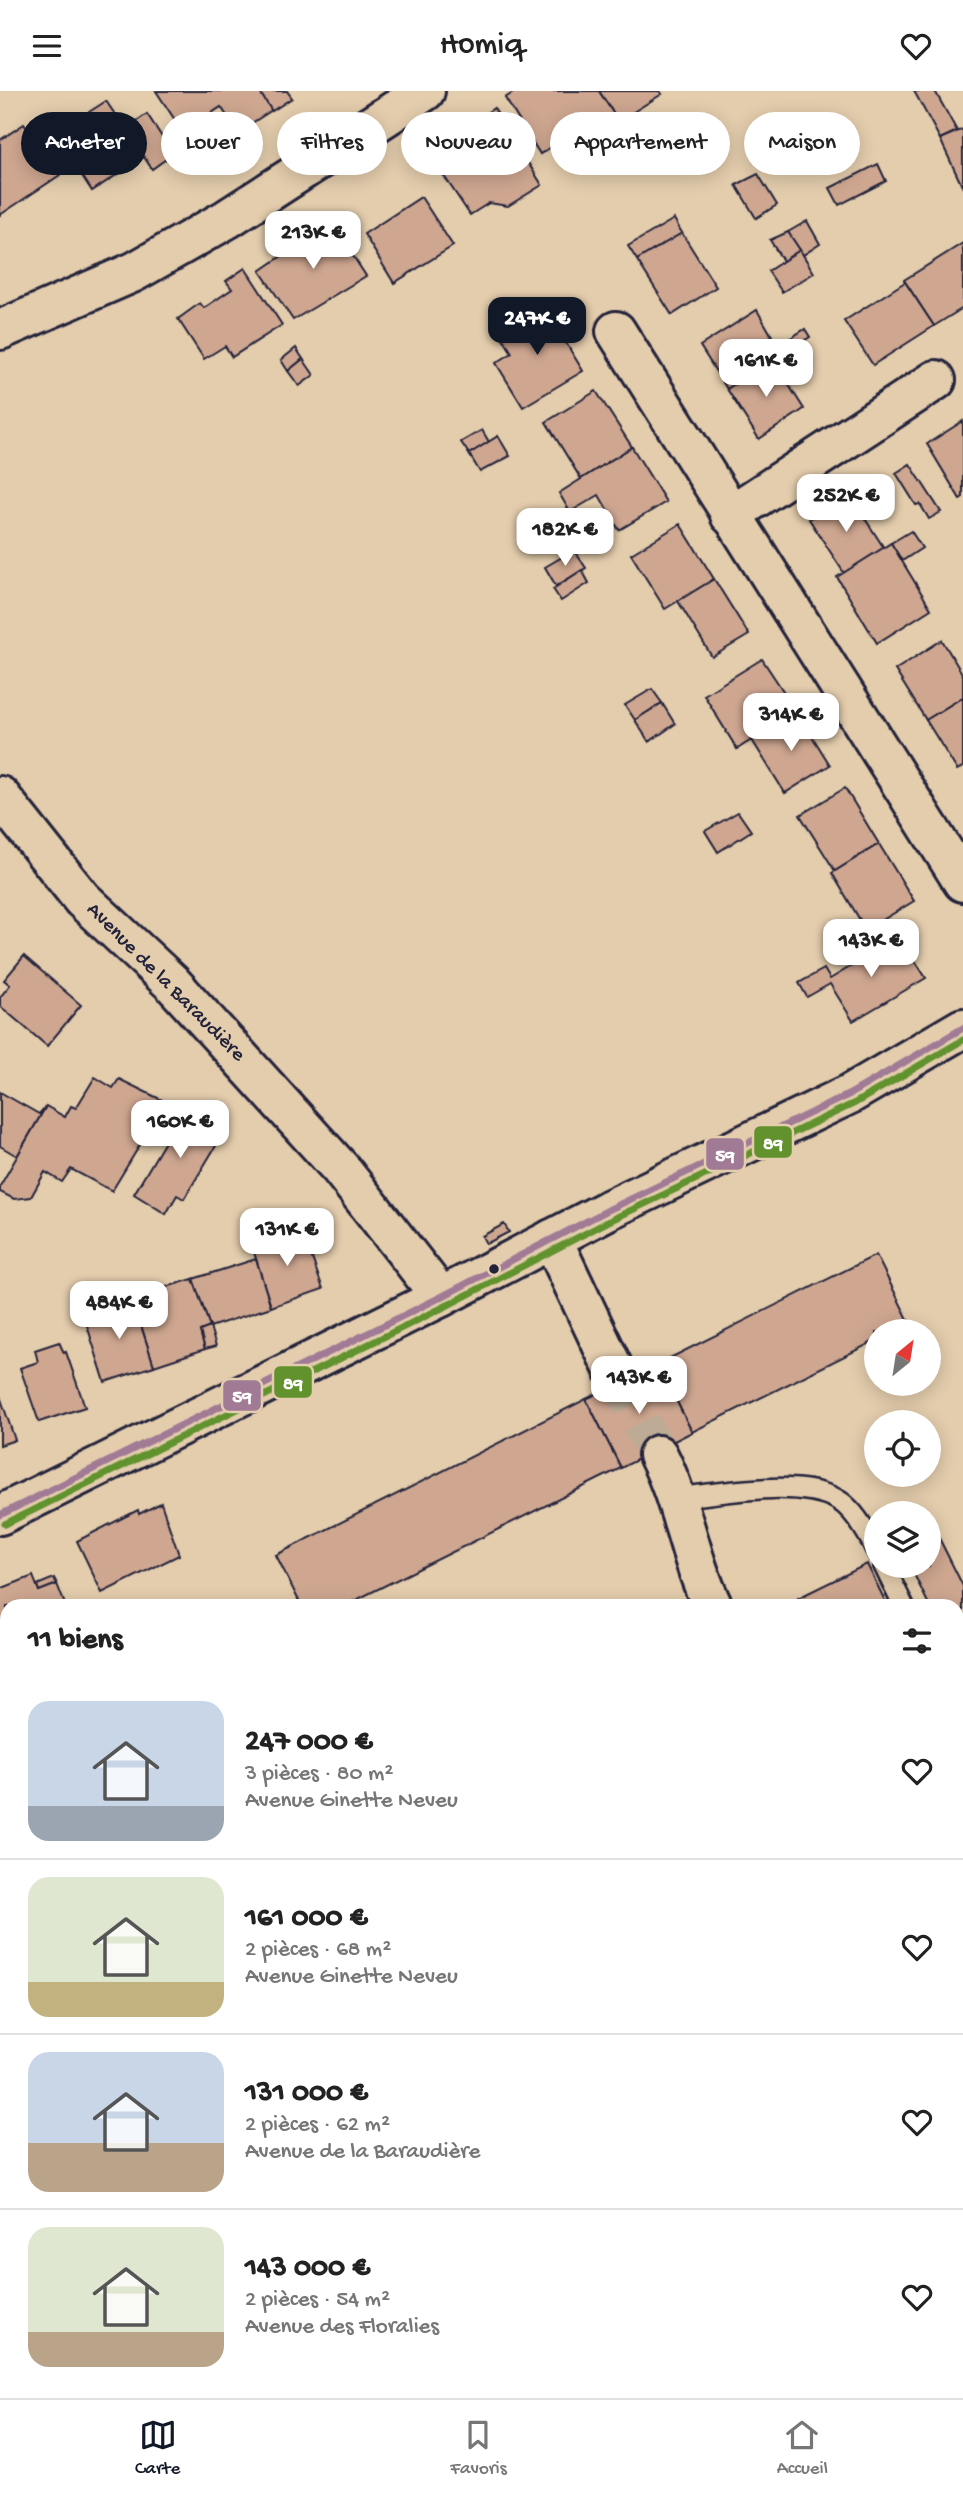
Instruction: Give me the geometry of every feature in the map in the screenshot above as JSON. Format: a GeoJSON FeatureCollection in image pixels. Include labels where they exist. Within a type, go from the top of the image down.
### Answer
{"type":"FeatureCollection","features":[{"type":"Feature","properties":{"kind":"street"},"geometry":{"type":"LineString","coordinates":[[0,330],[134,272],[227,219],[425,91]]}},
{"type":"Feature","properties":{"kind":"street"},"geometry":{"type":"LineString","coordinates":[[616,331],[963,882]]}},
{"type":"Feature","properties":{"kind":"street"},"geometry":{"type":"LineString","coordinates":[[730,515],[936,380]]}},
{"type":"Feature","properties":{"kind":"street","name":"Avenue de la Baraudière"},"geometry":{"type":"LineString","coordinates":[[0,796],[82,899],[172,983],[340,1168],[441,1297]]}},
{"type":"Feature","properties":{"kind":"street"},"geometry":{"type":"LineString","coordinates":[[0,1515],[441,1297],[552,1239],[850,1094],[963,1028]]}},
{"type":"Feature","properties":{"kind":"street"},"geometry":{"type":"LineString","coordinates":[[552,1239],[615,1372]]}},
{"type":"Feature","properties":{"kind":"street"},"geometry":{"type":"LineString","coordinates":[[658,1455],[677,1497],[700,1580],[709,1599]]}},
{"type":"Feature","properties":{"kind":"lane"},"geometry":{"type":"LineString","coordinates":[[677,1497],[792,1487],[838,1500],[864,1528]]}},
{"type":"Feature","properties":{"kind":"lane"},"geometry":{"type":"LineString","coordinates":[[890,1578],[900,1599]]}},
{"type":"Feature","properties":{"kind":"building"},"geometry":{"type":"Polygon","coordinates":[[[156,91],[259,91],[272,110],[263,116],[263,112],[224,112],[221,107],[213,112],[170,112],[156,91]]]}},
{"type":"Feature","properties":{"kind":"building"},"geometry":{"type":"Polygon","coordinates":[[[259,91],[287,91],[292,98],[272,111],[259,91]]]}},
{"type":"Feature","properties":{"kind":"building"},"geometry":{"type":"Polygon","coordinates":[[[516,91],[599,91],[612,112],[550,112],[550,148],[540,154],[536,148],[536,112],[514,112],[505,98],[516,91]]]}},
{"type":"Feature","properties":{"kind":"building"},"geometry":{"type":"Polygon","coordinates":[[[599,91],[660,91],[662,94],[633,112],[613,112],[599,91]]]}},
{"type":"Feature","properties":{"kind":"building"},"geometry":{"type":"Polygon","coordinates":[[[914,91],[935,91],[957,131],[940,139],[914,91]]]}},
{"type":"Feature","properties":{"kind":"building"},"geometry":{"type":"Polygon","coordinates":[[[106,101],[113,112],[89,112],[106,101]]]}},
{"type":"Feature","properties":{"kind":"building"},"geometry":{"type":"Polygon","coordinates":[[[147,114],[161,136],[161,163],[152,169],[147,162],[147,114]]]}},
{"type":"Feature","properties":{"kind":"building"},"geometry":{"type":"Polygon","coordinates":[[[21,126],[21,175],[60,175],[0,215],[0,140],[21,126]]]}},
{"type":"Feature","properties":{"kind":"building"},"geometry":{"type":"Polygon","coordinates":[[[963,129],[963,188],[940,139],[963,129]]]}},
{"type":"Feature","properties":{"kind":"building"},"geometry":{"type":"Polygon","coordinates":[[[878,164],[886,181],[839,205],[830,188],[878,164]]]}},
{"type":"Feature","properties":{"kind":"building"},"geometry":{"type":"Polygon","coordinates":[[[82,175],[116,175],[92,191],[82,175]]]}},
{"type":"Feature","properties":{"kind":"building"},"geometry":{"type":"Polygon","coordinates":[[[443,175],[536,175],[542,185],[508,206],[489,203],[470,215],[443,175]]]}},
{"type":"Feature","properties":{"kind":"building"},"geometry":{"type":"Polygon","coordinates":[[[759,175],[777,205],[756,218],[736,185],[759,175]]]}},
{"type":"Feature","properties":{"kind":"building"},"geometry":{"type":"Polygon","coordinates":[[[421,197],[453,246],[394,283],[364,234],[421,197]]]}},
{"type":"Feature","properties":{"kind":"building"},"geometry":{"type":"Polygon","coordinates":[[[329,219],[366,276],[293,320],[260,271],[292,249],[294,252],[304,246],[300,239],[329,219]]]}},
{"type":"Feature","properties":{"kind":"building"},"geometry":{"type":"Polygon","coordinates":[[[674,219],[682,233],[637,260],[628,246],[674,219]]]}},
{"type":"Feature","properties":{"kind":"building"},"geometry":{"type":"Polygon","coordinates":[[[807,221],[820,244],[803,255],[788,232],[807,221]]]}},
{"type":"Feature","properties":{"kind":"building"},"geometry":{"type":"Polygon","coordinates":[[[788,232],[800,250],[783,261],[770,240],[788,232]]]}},
{"type":"Feature","properties":{"kind":"building"},"geometry":{"type":"Polygon","coordinates":[[[682,233],[716,287],[672,315],[637,260],[682,233]]]}},
{"type":"Feature","properties":{"kind":"building"},"geometry":{"type":"Polygon","coordinates":[[[963,243],[963,308],[934,326],[904,280],[963,243]]]}},
{"type":"Feature","properties":{"kind":"building"},"geometry":{"type":"Polygon","coordinates":[[[800,250],[814,273],[782,292],[768,271],[800,250]]]}},
{"type":"Feature","properties":{"kind":"building"},"geometry":{"type":"Polygon","coordinates":[[[245,268],[282,325],[232,357],[225,346],[204,359],[178,319],[200,303],[204,308],[232,289],[226,281],[245,268]]]}},
{"type":"Feature","properties":{"kind":"building"},"geometry":{"type":"Polygon","coordinates":[[[905,282],[934,326],[873,365],[844,321],[905,282]]]}},
{"type":"Feature","properties":{"kind":"building"},"geometry":{"type":"Polygon","coordinates":[[[543,305],[583,371],[523,407],[496,363],[512,353],[500,333],[543,305]]]}},
{"type":"Feature","properties":{"kind":"building"},"geometry":{"type":"Polygon","coordinates":[[[757,310],[772,336],[752,348],[763,366],[727,389],[700,346],[757,310]]]}},
{"type":"Feature","properties":{"kind":"building"},"geometry":{"type":"Polygon","coordinates":[[[805,329],[810,337],[769,362],[765,354],[805,329]]]}},
{"type":"Feature","properties":{"kind":"building"},"geometry":{"type":"Polygon","coordinates":[[[296,348],[303,359],[288,371],[281,360],[296,348]]]}},
{"type":"Feature","properties":{"kind":"building"},"geometry":{"type":"Polygon","coordinates":[[[303,359],[314,375],[299,386],[288,371],[303,359]]]}},
{"type":"Feature","properties":{"kind":"building"},"geometry":{"type":"Polygon","coordinates":[[[773,360],[804,409],[759,439],[727,389],[773,360]]]}},
{"type":"Feature","properties":{"kind":"building"},"geometry":{"type":"Polygon","coordinates":[[[596,391],[632,447],[581,479],[546,422],[596,391]]]}},
{"type":"Feature","properties":{"kind":"building"},"geometry":{"type":"Polygon","coordinates":[[[963,421],[963,497],[960,499],[927,444],[963,421]]]}},
{"type":"Feature","properties":{"kind":"building"},"geometry":{"type":"Polygon","coordinates":[[[482,430],[489,442],[469,454],[461,442],[482,430]]]}},
{"type":"Feature","properties":{"kind":"building"},"geometry":{"type":"Polygon","coordinates":[[[498,436],[510,456],[480,472],[469,454],[498,436]]]}},
{"type":"Feature","properties":{"kind":"building"},"geometry":{"type":"Polygon","coordinates":[[[632,447],[666,502],[619,530],[599,495],[570,512],[559,493],[632,447]]]}},
{"type":"Feature","properties":{"kind":"building"},"geometry":{"type":"Polygon","coordinates":[[[910,464],[941,512],[929,519],[920,504],[916,505],[896,473],[910,464]]]}},
{"type":"Feature","properties":{"kind":"building"},"geometry":{"type":"Polygon","coordinates":[[[849,494],[884,548],[844,573],[809,519],[849,494]]]}},
{"type":"Feature","properties":{"kind":"building"},"geometry":{"type":"Polygon","coordinates":[[[680,524],[714,579],[665,609],[631,554],[680,524]]]}},
{"type":"Feature","properties":{"kind":"building"},"geometry":{"type":"Polygon","coordinates":[[[911,531],[922,548],[902,561],[891,543],[911,531]]]}},
{"type":"Feature","properties":{"kind":"building"},"geometry":{"type":"Polygon","coordinates":[[[891,543],[931,609],[877,643],[837,577],[891,543]]]}},
{"type":"Feature","properties":{"kind":"building"},"geometry":{"type":"Polygon","coordinates":[[[574,550],[586,568],[556,586],[545,567],[574,550]]]}},
{"type":"Feature","properties":{"kind":"building"},"geometry":{"type":"Polygon","coordinates":[[[582,570],[589,583],[561,601],[553,589],[582,570]]]}},
{"type":"Feature","properties":{"kind":"building"},"geometry":{"type":"Polygon","coordinates":[[[714,579],[749,635],[712,657],[678,601],[714,579]]]}},
{"type":"Feature","properties":{"kind":"building"},"geometry":{"type":"Polygon","coordinates":[[[942,640],[963,675],[963,697],[926,720],[895,670],[942,640]]]}},
{"type":"Feature","properties":{"kind":"building"},"geometry":{"type":"Polygon","coordinates":[[[762,659],[797,712],[737,749],[704,695],[762,659]]]}},
{"type":"Feature","properties":{"kind":"building"},"geometry":{"type":"Polygon","coordinates":[[[652,689],[662,703],[635,720],[625,705],[652,689]]]}},
{"type":"Feature","properties":{"kind":"building"},"geometry":{"type":"Polygon","coordinates":[[[963,697],[963,767],[957,770],[926,720],[963,697]]]}},
{"type":"Feature","properties":{"kind":"building"},"geometry":{"type":"Polygon","coordinates":[[[662,703],[675,724],[649,742],[635,720],[662,703]]]}},
{"type":"Feature","properties":{"kind":"building"},"geometry":{"type":"Polygon","coordinates":[[[797,712],[830,765],[785,793],[752,740],[797,712]]]}},
{"type":"Feature","properties":{"kind":"building"},"geometry":{"type":"Polygon","coordinates":[[[845,788],[879,844],[835,871],[800,815],[845,788]]]}},
{"type":"Feature","properties":{"kind":"building"},"geometry":{"type":"Polygon","coordinates":[[[738,812],[751,831],[718,852],[705,831],[738,812]]]}},
{"type":"Feature","properties":{"kind":"building"},"geometry":{"type":"Polygon","coordinates":[[[879,844],[914,901],[866,930],[832,873],[879,844]]]}},
{"type":"Feature","properties":{"kind":"building"},"geometry":{"type":"Polygon","coordinates":[[[900,937],[926,978],[853,1021],[830,984],[807,997],[799,983],[824,969],[830,979],[900,937]]]}},
{"type":"Feature","properties":{"kind":"building"},"geometry":{"type":"Polygon","coordinates":[[[24,956],[81,1005],[47,1046],[0,1006],[0,997],[10,985],[4,980],[24,956]]]}},
{"type":"Feature","properties":{"kind":"building"},"geometry":{"type":"Polygon","coordinates":[[[95,1077],[113,1088],[119,1079],[166,1102],[112,1191],[71,1169],[62,1182],[45,1172],[31,1197],[14,1199],[0,1192],[0,1186],[46,1106],[65,1117],[71,1106],[76,1108],[95,1077]]]}},
{"type":"Feature","properties":{"kind":"building"},"geometry":{"type":"Polygon","coordinates":[[[0,1092],[39,1114],[46,1106],[17,1156],[0,1146],[0,1092]]]}},
{"type":"Feature","properties":{"kind":"building"},"geometry":{"type":"Polygon","coordinates":[[[186,1106],[226,1129],[184,1199],[177,1195],[166,1214],[134,1194],[186,1106]]]}},
{"type":"Feature","properties":{"kind":"building"},"geometry":{"type":"Polygon","coordinates":[[[504,1224],[509,1232],[486,1244],[482,1236],[504,1224]]]}},
{"type":"Feature","properties":{"kind":"building"},"geometry":{"type":"Polygon","coordinates":[[[302,1230],[323,1289],[271,1307],[252,1246],[302,1230]]]}},
{"type":"Feature","properties":{"kind":"building"},"geometry":{"type":"Polygon","coordinates":[[[876,1255],[908,1319],[864,1319],[864,1346],[692,1432],[658,1364],[876,1255]]]}},
{"type":"Feature","properties":{"kind":"building"},"geometry":{"type":"Polygon","coordinates":[[[256,1259],[271,1307],[210,1327],[193,1279],[256,1259]]]}},
{"type":"Feature","properties":{"kind":"building"},"geometry":{"type":"Polygon","coordinates":[[[193,1279],[210,1327],[200,1331],[205,1349],[154,1366],[132,1297],[193,1279]]]}},
{"type":"Feature","properties":{"kind":"building"},"geometry":{"type":"Polygon","coordinates":[[[133,1301],[154,1366],[105,1382],[84,1316],[133,1301]]]}},
{"type":"Feature","properties":{"kind":"building"},"geometry":{"type":"Polygon","coordinates":[[[210,1327],[216,1346],[205,1349],[200,1331],[210,1327]]]}},
{"type":"Feature","properties":{"kind":"building"},"geometry":{"type":"Polygon","coordinates":[[[59,1342],[64,1353],[66,1352],[85,1407],[39,1422],[20,1368],[38,1362],[35,1350],[59,1342]]]}},
{"type":"Feature","properties":{"kind":"building"},"geometry":{"type":"Polygon","coordinates":[[[658,1364],[692,1432],[621,1468],[586,1399],[658,1364]]]}},
{"type":"Feature","properties":{"kind":"building"},"geometry":{"type":"Polygon","coordinates":[[[0,1396],[15,1440],[0,1445],[0,1396]]]}},
{"type":"Feature","properties":{"kind":"building"},"geometry":{"type":"Polygon","coordinates":[[[586,1399],[621,1468],[358,1599],[298,1599],[276,1555],[586,1399]]]}},
{"type":"Feature","properties":{"kind":"building"},"geometry":{"type":"Polygon","coordinates":[[[161,1503],[179,1555],[102,1593],[77,1541],[138,1510],[139,1514],[161,1503]]]}},
{"type":"Feature","properties":{"kind":"building"},"geometry":{"type":"Polygon","coordinates":[[[941,1542],[963,1586],[963,1599],[926,1599],[916,1578],[941,1578],[941,1542]]]}},
{"type":"Feature","properties":{"kind":"building"},"geometry":{"type":"Polygon","coordinates":[[[864,1565],[864,1578],[874,1578],[884,1599],[798,1599],[864,1565]]]}},
{"type":"Feature","properties":{"kind":"building"},"geometry":{"type":"Polygon","coordinates":[[[33,1576],[39,1591],[57,1584],[63,1599],[0,1599],[0,1589],[33,1576]]]}},
{"type":"Feature","properties":{"kind":"building"},"geometry":{"type":"Polygon","coordinates":[[[54,1578],[57,1584],[39,1591],[37,1585],[54,1578]]]}},
{"type":"Feature","properties":{"kind":"tunnel"},"geometry":{"type":"LineString","coordinates":[[615,1372],[658,1455]]}},
{"type":"Feature","properties":{"kind":"transit line","name":"59"},"geometry":{"type":"LineString","coordinates":[[0,1515],[441,1297],[608,1210],[850,1094],[963,1028]]}},
{"type":"Feature","properties":{"kind":"transit line","name":"89"},"geometry":{"type":"LineString","coordinates":[[5,1524],[446,1306],[613,1219],[855,1103],[963,1040]]}}]}
